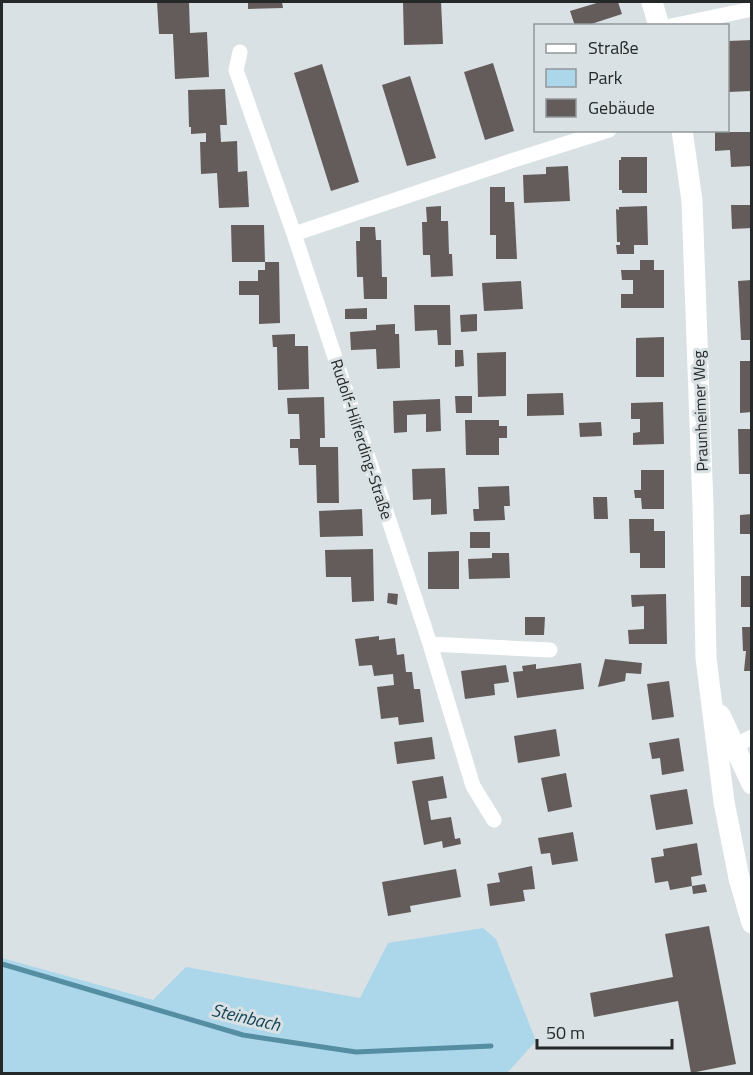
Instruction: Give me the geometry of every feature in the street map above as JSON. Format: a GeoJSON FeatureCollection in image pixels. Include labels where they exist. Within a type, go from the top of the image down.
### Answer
{"type":"FeatureCollection","features":[{"type":"Feature","properties":{"kind":"main road"},"geometry":{"type":"LineString","coordinates":[[652,2],[658,24]]}},
{"type":"Feature","properties":{"kind":"main road","name":"Praunheimer Weg"},"geometry":{"type":"LineString","coordinates":[[682,132],[692,201],[706,658],[724,802],[739,878],[752,923]]}},
{"type":"Feature","properties":{"kind":"main road","name":"Praunheimer Weg"},"geometry":{"type":"LineString","coordinates":[[710,693],[742,742],[752,784]]}},
{"type":"Feature","properties":{"kind":"street"},"geometry":{"type":"LineString","coordinates":[[681,24],[752,9]]}},
{"type":"Feature","properties":{"kind":"street","name":"Rudolf-Hilferding-Straße"},"geometry":{"type":"LineString","coordinates":[[240,52],[236,70],[294,234],[430,644],[472,786],[494,820]]}},
{"type":"Feature","properties":{"kind":"street"},"geometry":{"type":"LineString","coordinates":[[294,234],[603,132]]}},
{"type":"Feature","properties":{"kind":"street"},"geometry":{"type":"LineString","coordinates":[[430,644],[550,650]]}},
{"type":"Feature","properties":{"kind":"green space"},"geometry":{"type":"Polygon","coordinates":[[[483,928],[496,939],[536,1041],[507,1073],[2,1073],[2,958],[153,1000],[186,967],[360,998],[388,943],[483,928]]]}},
{"type":"Feature","properties":{"kind":"building"},"geometry":{"type":"Polygon","coordinates":[[[157,2],[189,2],[190,33],[207,32],[209,77],[175,79],[173,34],[159,34],[157,2]]]}},
{"type":"Feature","properties":{"kind":"building"},"geometry":{"type":"Polygon","coordinates":[[[248,2],[282,2],[283,8],[248,9],[248,2]]]}},
{"type":"Feature","properties":{"kind":"building"},"geometry":{"type":"Polygon","coordinates":[[[403,2],[441,2],[443,44],[404,45],[403,2]]]}},
{"type":"Feature","properties":{"kind":"building"},"geometry":{"type":"Polygon","coordinates":[[[600,2],[618,2],[622,14],[591,24],[574,24],[570,11],[600,2]]]}},
{"type":"Feature","properties":{"kind":"building"},"geometry":{"type":"Polygon","coordinates":[[[752,40],[752,91],[729,92],[729,41],[752,40]]]}},
{"type":"Feature","properties":{"kind":"building"},"geometry":{"type":"Polygon","coordinates":[[[493,63],[514,131],[485,140],[464,72],[493,63]]]}},
{"type":"Feature","properties":{"kind":"building"},"geometry":{"type":"Polygon","coordinates":[[[322,64],[359,182],[331,191],[294,73],[322,64]]]}},
{"type":"Feature","properties":{"kind":"building"},"geometry":{"type":"Polygon","coordinates":[[[410,76],[436,158],[407,166],[382,85],[410,76]]]}},
{"type":"Feature","properties":{"kind":"building"},"geometry":{"type":"Polygon","coordinates":[[[225,89],[227,125],[220,125],[221,142],[237,141],[238,172],[247,171],[249,207],[219,208],[217,173],[201,174],[200,142],[206,142],[206,133],[191,134],[191,127],[189,127],[188,90],[225,89]]]}},
{"type":"Feature","properties":{"kind":"building"},"geometry":{"type":"Polygon","coordinates":[[[715,132],[750,132],[751,166],[731,167],[730,150],[715,151],[715,132]]]}},
{"type":"Feature","properties":{"kind":"building"},"geometry":{"type":"Polygon","coordinates":[[[621,157],[647,157],[647,193],[622,193],[622,190],[619,190],[619,160],[621,157]]]}},
{"type":"Feature","properties":{"kind":"building"},"geometry":{"type":"Polygon","coordinates":[[[568,166],[570,201],[524,203],[523,175],[546,174],[546,167],[568,166]]]}},
{"type":"Feature","properties":{"kind":"building"},"geometry":{"type":"Polygon","coordinates":[[[490,187],[505,187],[505,202],[514,202],[517,259],[496,259],[496,235],[490,235],[490,187]]]}},
{"type":"Feature","properties":{"kind":"building"},"geometry":{"type":"Polygon","coordinates":[[[731,205],[752,205],[752,228],[732,229],[731,205]]]}},
{"type":"Feature","properties":{"kind":"building"},"geometry":{"type":"Polygon","coordinates":[[[441,206],[441,221],[448,221],[449,254],[452,254],[453,276],[431,277],[430,255],[423,255],[422,222],[427,222],[426,207],[441,206]]]}},
{"type":"Feature","properties":{"kind":"building"},"geometry":{"type":"Polygon","coordinates":[[[647,206],[648,245],[634,245],[634,254],[617,254],[616,245],[620,245],[620,242],[617,242],[616,209],[647,206]]]}},
{"type":"Feature","properties":{"kind":"building"},"geometry":{"type":"Polygon","coordinates":[[[231,225],[264,225],[265,262],[232,262],[231,225]]]}},
{"type":"Feature","properties":{"kind":"building"},"geometry":{"type":"Polygon","coordinates":[[[360,227],[375,227],[376,240],[381,240],[382,277],[387,277],[387,299],[364,299],[363,277],[357,277],[356,241],[360,241],[360,227]]]}},
{"type":"Feature","properties":{"kind":"building"},"geometry":{"type":"Polygon","coordinates":[[[640,260],[654,260],[654,270],[664,270],[664,308],[621,308],[621,294],[633,294],[633,280],[622,280],[621,270],[640,270],[640,260]]]}},
{"type":"Feature","properties":{"kind":"building"},"geometry":{"type":"Polygon","coordinates":[[[265,262],[279,262],[280,323],[259,324],[259,295],[239,295],[239,281],[258,281],[258,270],[265,270],[265,262]]]}},
{"type":"Feature","properties":{"kind":"building"},"geometry":{"type":"Polygon","coordinates":[[[752,280],[752,340],[741,340],[738,281],[752,280]]]}},
{"type":"Feature","properties":{"kind":"building"},"geometry":{"type":"Polygon","coordinates":[[[521,281],[523,309],[484,311],[482,283],[521,281]]]}},
{"type":"Feature","properties":{"kind":"building"},"geometry":{"type":"Polygon","coordinates":[[[414,305],[450,305],[451,345],[438,345],[437,330],[415,331],[414,305]]]}},
{"type":"Feature","properties":{"kind":"building"},"geometry":{"type":"Polygon","coordinates":[[[367,308],[367,319],[345,319],[345,309],[367,308]]]}},
{"type":"Feature","properties":{"kind":"building"},"geometry":{"type":"Polygon","coordinates":[[[477,314],[477,331],[461,332],[460,315],[477,314]]]}},
{"type":"Feature","properties":{"kind":"building"},"geometry":{"type":"Polygon","coordinates":[[[395,324],[395,334],[399,334],[400,368],[377,369],[376,349],[351,350],[350,332],[376,330],[376,325],[395,324]]]}},
{"type":"Feature","properties":{"kind":"building"},"geometry":{"type":"Polygon","coordinates":[[[295,334],[295,346],[308,346],[309,389],[278,390],[277,347],[273,347],[272,335],[295,334]]]}},
{"type":"Feature","properties":{"kind":"building"},"geometry":{"type":"Polygon","coordinates":[[[664,337],[664,377],[636,377],[636,338],[664,337]]]}},
{"type":"Feature","properties":{"kind":"building"},"geometry":{"type":"Polygon","coordinates":[[[455,350],[463,350],[464,366],[455,367],[455,350]]]}},
{"type":"Feature","properties":{"kind":"building"},"geometry":{"type":"Polygon","coordinates":[[[506,352],[506,396],[478,397],[477,353],[506,352]]]}},
{"type":"Feature","properties":{"kind":"building"},"geometry":{"type":"Polygon","coordinates":[[[740,361],[752,361],[752,412],[740,413],[740,361]]]}},
{"type":"Feature","properties":{"kind":"building"},"geometry":{"type":"Polygon","coordinates":[[[563,393],[564,415],[527,416],[527,394],[563,393]]]}},
{"type":"Feature","properties":{"kind":"building"},"geometry":{"type":"Polygon","coordinates":[[[455,396],[472,396],[472,413],[456,413],[455,396]]]}},
{"type":"Feature","properties":{"kind":"building"},"geometry":{"type":"Polygon","coordinates":[[[324,397],[325,438],[320,438],[320,447],[338,447],[339,503],[317,503],[316,465],[299,465],[298,448],[290,448],[290,439],[300,439],[299,414],[288,414],[287,398],[324,397]]]}},
{"type":"Feature","properties":{"kind":"building"},"geometry":{"type":"Polygon","coordinates":[[[440,399],[441,431],[426,432],[426,414],[407,415],[407,432],[394,433],[393,401],[440,399]]]}},
{"type":"Feature","properties":{"kind":"building"},"geometry":{"type":"Polygon","coordinates":[[[663,402],[664,444],[633,445],[633,433],[640,432],[640,419],[631,419],[631,403],[663,402]]]}},
{"type":"Feature","properties":{"kind":"building"},"geometry":{"type":"Polygon","coordinates":[[[465,420],[499,420],[499,426],[507,426],[507,438],[499,438],[499,455],[466,455],[465,420]]]}},
{"type":"Feature","properties":{"kind":"building"},"geometry":{"type":"Polygon","coordinates":[[[601,422],[602,436],[580,437],[579,423],[601,422]]]}},
{"type":"Feature","properties":{"kind":"building"},"geometry":{"type":"Polygon","coordinates":[[[738,429],[752,429],[752,474],[739,474],[738,429]]]}},
{"type":"Feature","properties":{"kind":"building"},"geometry":{"type":"Polygon","coordinates":[[[445,468],[447,514],[431,515],[431,499],[413,500],[412,469],[445,468]]]}},
{"type":"Feature","properties":{"kind":"building"},"geometry":{"type":"Polygon","coordinates":[[[641,470],[664,470],[664,509],[642,509],[641,498],[635,498],[634,490],[641,490],[641,470]]]}},
{"type":"Feature","properties":{"kind":"building"},"geometry":{"type":"Polygon","coordinates":[[[509,486],[510,506],[504,506],[505,520],[474,521],[473,509],[479,509],[478,487],[509,486]]]}},
{"type":"Feature","properties":{"kind":"building"},"geometry":{"type":"Polygon","coordinates":[[[593,497],[607,497],[608,519],[594,519],[593,497]]]}},
{"type":"Feature","properties":{"kind":"building"},"geometry":{"type":"Polygon","coordinates":[[[362,509],[363,536],[320,537],[319,511],[362,509]]]}},
{"type":"Feature","properties":{"kind":"building"},"geometry":{"type":"Polygon","coordinates":[[[752,514],[752,534],[740,534],[740,515],[752,514]]]}},
{"type":"Feature","properties":{"kind":"building"},"geometry":{"type":"Polygon","coordinates":[[[629,519],[654,519],[654,531],[665,531],[665,568],[640,568],[640,553],[630,553],[629,519]]]}},
{"type":"Feature","properties":{"kind":"building"},"geometry":{"type":"Polygon","coordinates":[[[470,532],[490,532],[490,548],[470,548],[470,532]]]}},
{"type":"Feature","properties":{"kind":"building"},"geometry":{"type":"Polygon","coordinates":[[[373,549],[374,601],[352,602],[351,577],[326,577],[325,550],[373,549]]]}},
{"type":"Feature","properties":{"kind":"building"},"geometry":{"type":"Polygon","coordinates":[[[459,551],[459,589],[428,589],[428,552],[459,551]]]}},
{"type":"Feature","properties":{"kind":"building"},"geometry":{"type":"Polygon","coordinates":[[[492,553],[509,553],[510,578],[469,579],[468,559],[492,558],[492,553]]]}},
{"type":"Feature","properties":{"kind":"building"},"geometry":{"type":"Polygon","coordinates":[[[741,576],[752,576],[752,607],[741,607],[741,576]]]}},
{"type":"Feature","properties":{"kind":"building"},"geometry":{"type":"Polygon","coordinates":[[[388,593],[398,594],[397,605],[387,603],[388,593]]]}},
{"type":"Feature","properties":{"kind":"building"},"geometry":{"type":"Polygon","coordinates":[[[666,594],[667,644],[629,644],[628,630],[644,629],[644,606],[632,607],[631,595],[666,594]]]}},
{"type":"Feature","properties":{"kind":"building"},"geometry":{"type":"Polygon","coordinates":[[[525,617],[545,617],[544,635],[525,635],[525,617]]]}},
{"type":"Feature","properties":{"kind":"building"},"geometry":{"type":"Polygon","coordinates":[[[742,627],[752,627],[752,671],[744,671],[746,651],[743,651],[742,627]]]}},
{"type":"Feature","properties":{"kind":"building"},"geometry":{"type":"Polygon","coordinates":[[[379,636],[379,640],[395,638],[397,655],[404,654],[406,672],[412,672],[414,689],[420,689],[424,722],[399,725],[398,717],[381,719],[377,687],[394,685],[393,674],[374,676],[372,665],[359,666],[355,639],[379,636]]]}},
{"type":"Feature","properties":{"kind":"building"},"geometry":{"type":"Polygon","coordinates":[[[605,659],[642,663],[641,674],[626,673],[625,681],[598,687],[605,659]]]}},
{"type":"Feature","properties":{"kind":"building"},"geometry":{"type":"Polygon","coordinates":[[[581,663],[584,689],[517,698],[513,672],[523,671],[522,666],[536,664],[536,669],[581,663]]]}},
{"type":"Feature","properties":{"kind":"building"},"geometry":{"type":"Polygon","coordinates":[[[506,665],[509,682],[494,684],[495,695],[465,699],[461,671],[506,665]]]}},
{"type":"Feature","properties":{"kind":"building"},"geometry":{"type":"Polygon","coordinates":[[[669,681],[674,717],[652,720],[647,684],[669,681]]]}},
{"type":"Feature","properties":{"kind":"building"},"geometry":{"type":"Polygon","coordinates":[[[556,729],[560,756],[518,763],[514,736],[556,729]]]}},
{"type":"Feature","properties":{"kind":"building"},"geometry":{"type":"Polygon","coordinates":[[[432,737],[435,759],[397,764],[394,742],[432,737]]]}},
{"type":"Feature","properties":{"kind":"building"},"geometry":{"type":"Polygon","coordinates":[[[679,738],[684,771],[662,775],[660,758],[652,759],[649,743],[679,738]]]}},
{"type":"Feature","properties":{"kind":"building"},"geometry":{"type":"Polygon","coordinates":[[[566,773],[572,807],[548,812],[541,778],[566,773]]]}},
{"type":"Feature","properties":{"kind":"building"},"geometry":{"type":"Polygon","coordinates":[[[443,776],[447,798],[428,801],[431,820],[451,817],[455,839],[460,838],[461,844],[443,848],[442,841],[424,845],[412,781],[443,776]]]}},
{"type":"Feature","properties":{"kind":"building"},"geometry":{"type":"Polygon","coordinates":[[[687,789],[693,824],[656,830],[650,795],[687,789]]]}},
{"type":"Feature","properties":{"kind":"building"},"geometry":{"type":"Polygon","coordinates":[[[573,832],[578,861],[552,865],[550,853],[541,854],[538,838],[573,832]]]}},
{"type":"Feature","properties":{"kind":"building"},"geometry":{"type":"Polygon","coordinates":[[[697,843],[702,875],[691,877],[692,886],[670,890],[668,881],[655,883],[651,858],[664,856],[663,849],[697,843]]]}},
{"type":"Feature","properties":{"kind":"building"},"geometry":{"type":"Polygon","coordinates":[[[532,866],[535,889],[523,890],[525,901],[490,906],[487,884],[500,882],[498,873],[532,866]]]}},
{"type":"Feature","properties":{"kind":"building"},"geometry":{"type":"Polygon","coordinates":[[[456,869],[461,897],[410,906],[411,912],[388,916],[382,882],[456,869]]]}},
{"type":"Feature","properties":{"kind":"building"},"geometry":{"type":"Polygon","coordinates":[[[705,884],[707,892],[693,894],[692,886],[705,884]]]}},
{"type":"Feature","properties":{"kind":"building"},"geometry":{"type":"Polygon","coordinates":[[[709,926],[736,1064],[691,1073],[678,1001],[594,1017],[590,993],[673,977],[665,934],[709,926]]]}},
{"type":"Feature","properties":{"kind":"waterway","name":"Steinbach"},"geometry":{"type":"LineString","coordinates":[[2,964],[243,1035],[356,1052],[491,1046]]}}]}
